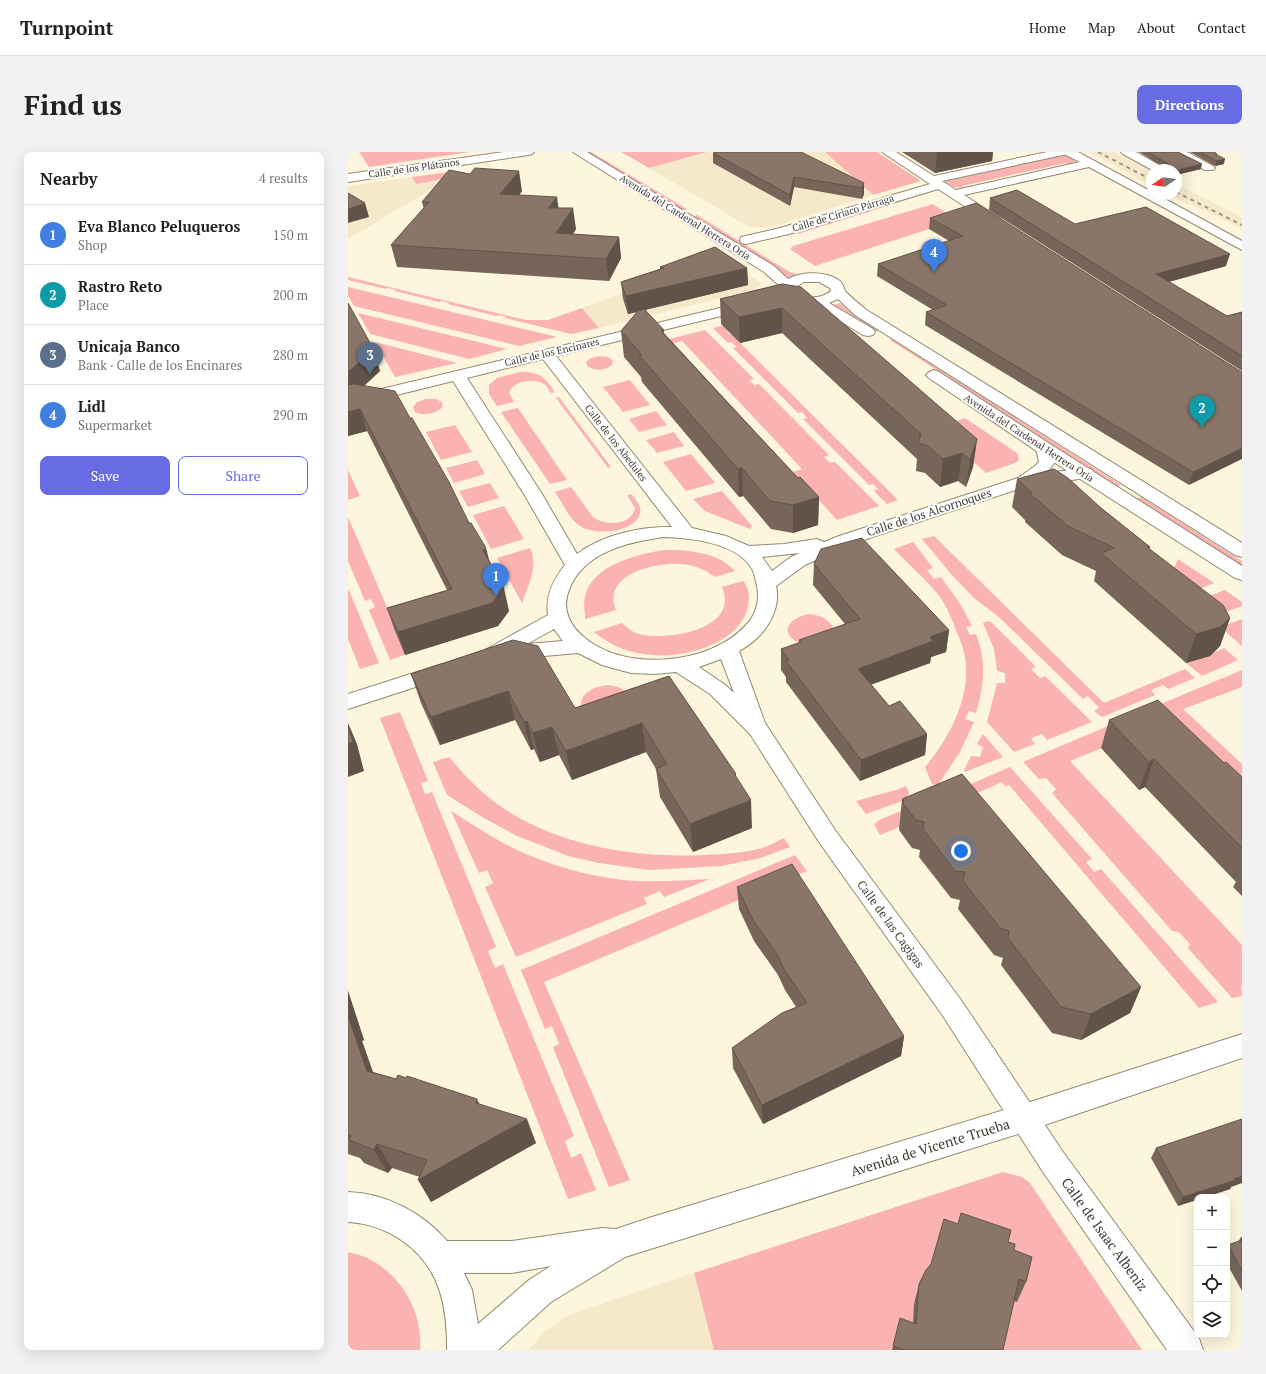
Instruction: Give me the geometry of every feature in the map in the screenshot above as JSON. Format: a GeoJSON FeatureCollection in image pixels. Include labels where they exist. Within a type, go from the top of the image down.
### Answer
{"type":"FeatureCollection","features":[{"type":"Feature","properties":{"kind":"street","name":"Calle de los Plátanos"},"geometry":{"type":"LineString","coordinates":[[348,178],[528,152]]}},
{"type":"Feature","properties":{"kind":"street","name":"Avenida del Cardenal Herrera Oria"},"geometry":{"type":"LineString","coordinates":[[579,152],[769,269],[773,296],[796,280],[821,278],[831,281],[837,286],[838,292],[860,312],[1242,551]]}},
{"type":"Feature","properties":{"kind":"street"},"geometry":{"type":"LineString","coordinates":[[888,152],[1008,229]]}},
{"type":"Feature","properties":{"kind":"street","name":"Calle de Ciriaco Párraga"},"geometry":{"type":"LineString","coordinates":[[746,240],[944,187],[1062,152]]}},
{"type":"Feature","properties":{"kind":"street"},"geometry":{"type":"LineString","coordinates":[[1070,152],[1242,246]]}},
{"type":"Feature","properties":{"kind":"street"},"geometry":{"type":"LineString","coordinates":[[1127,152],[1150,164]]}},
{"type":"Feature","properties":{"kind":"street"},"geometry":{"type":"LineString","coordinates":[[1178,152],[1209,168]]}},
{"type":"Feature","properties":{"kind":"street","name":"Calle de Ciriaco Párraga"},"geometry":{"type":"LineString","coordinates":[[772,253],[802,235],[944,187],[1090,163]]}},
{"type":"Feature","properties":{"kind":"street","name":"Avenida del Cardenal Herrera Oria"},"geometry":{"type":"LineString","coordinates":[[727,228],[746,240],[772,253]]}},
{"type":"Feature","properties":{"kind":"street","name":"Avenida del Cardenal Herrera Oria"},"geometry":{"type":"LineString","coordinates":[[789,266],[810,278]]}},
{"type":"Feature","properties":{"kind":"street","name":"Avenida del Cardenal Herrera Oria"},"geometry":{"type":"LineString","coordinates":[[799,299],[817,301],[827,300],[838,292]]}},
{"type":"Feature","properties":{"kind":"street","name":"Calle de los Encinares"},"geometry":{"type":"LineString","coordinates":[[348,402],[547,354],[773,296],[799,299]]}},
{"type":"Feature","properties":{"kind":"street","name":"Avenida del Cardenal Herrera Oria"},"geometry":{"type":"LineString","coordinates":[[817,301],[876,337],[1044,448],[1242,574]]}},
{"type":"Feature","properties":{"kind":"street","name":"Calle de los Abedules"},"geometry":{"type":"LineString","coordinates":[[547,354],[685,532]]}},
{"type":"Feature","properties":{"kind":"street"},"geometry":{"type":"LineString","coordinates":[[457,375],[533,494],[575,566]]}},
{"type":"Feature","properties":{"kind":"street","name":"Calle de los Alcornoques"},"geometry":{"type":"LineString","coordinates":[[1022,482],[1041,470],[1047,462],[1044,448]]}},
{"type":"Feature","properties":{"kind":"street","name":"Calle de los Alcornoques"},"geometry":{"type":"LineString","coordinates":[[767,583],[798,562],[837,543],[1022,482],[1085,473]]}},
{"type":"Feature","properties":{"kind":"street"},"geometry":{"type":"LineString","coordinates":[[685,532],[716,538],[745,552],[761,569],[767,583],[769,597],[765,611],[757,625],[744,638],[728,650],[708,659],[681,665],[652,667],[625,664],[600,657],[580,646],[566,632],[558,618],[557,605],[559,591],[565,578],[575,566],[589,554],[605,545],[624,538],[643,534],[685,532]]}},
{"type":"Feature","properties":{"kind":"street","name":"Calle de los Alcornoques"},"geometry":{"type":"LineString","coordinates":[[745,552],[784,550],[837,543]]}},
{"type":"Feature","properties":{"kind":"street"},"geometry":{"type":"LineString","coordinates":[[348,702],[477,659],[558,618]]}},
{"type":"Feature","properties":{"kind":"street"},"geometry":{"type":"LineString","coordinates":[[477,659],[580,646]]}},
{"type":"Feature","properties":{"kind":"street","name":"Calle de las Cagigas"},"geometry":{"type":"LineString","coordinates":[[728,650],[758,729],[827,836],[952,1008],[1024,1118]]}},
{"type":"Feature","properties":{"kind":"street","name":"Calle de las Cagigas"},"geometry":{"type":"LineString","coordinates":[[681,665],[717,689],[758,729]]}},
{"type":"Feature","properties":{"kind":"street","name":"Avenida de Vicente Trueba"},"geometry":{"type":"LineString","coordinates":[[473,1350],[540,1291],[617,1244],[1024,1118],[1242,1046]]}},
{"type":"Feature","properties":{"kind":"street","name":"Calle de Isaac Albeniz"},"geometry":{"type":"LineString","coordinates":[[1024,1118],[1187,1350]]}},
{"type":"Feature","properties":{"kind":"street"},"geometry":{"type":"LineString","coordinates":[[348,1207],[380,1212],[403,1222],[424,1237],[440,1257],[452,1279],[460,1303],[464,1330],[463,1350]]}},
{"type":"Feature","properties":{"kind":"street","name":"Avenida de Vicente Trueba"},"geometry":{"type":"LineString","coordinates":[[440,1257],[512,1257],[602,1243],[617,1244]]}},
{"type":"Feature","properties":{"kind":"shaded area"},"geometry":{"type":"Polygon","coordinates":[[[359,152],[470,152],[369,167],[359,152]]]}},
{"type":"Feature","properties":{"kind":"shaded area"},"geometry":{"type":"Polygon","coordinates":[[[587,152],[591,152],[687,209],[684,211],[587,152]]]}},
{"type":"Feature","properties":{"kind":"shaded area"},"geometry":{"type":"Polygon","coordinates":[[[621,152],[707,152],[649,168],[621,152]]]}},
{"type":"Feature","properties":{"kind":"shaded area"},"geometry":{"type":"Polygon","coordinates":[[[707,152],[825,152],[873,195],[771,227],[751,228],[649,168],[707,152]]]}},
{"type":"Feature","properties":{"kind":"shaded area"},"geometry":{"type":"Polygon","coordinates":[[[825,152],[877,152],[921,181],[873,195],[825,152]]]}},
{"type":"Feature","properties":{"kind":"shaded area"},"geometry":{"type":"Polygon","coordinates":[[[1089,152],[1114,152],[1146,169],[1146,183],[1089,152]]]}},
{"type":"Feature","properties":{"kind":"shaded area"},"geometry":{"type":"Polygon","coordinates":[[[1060,155],[1072,157],[1076,161],[1070,165],[1066,163],[962,186],[965,188],[954,187],[945,182],[945,180],[948,179],[952,180],[1060,155]]]}},
{"type":"Feature","properties":{"kind":"shaded area"},"geometry":{"type":"Polygon","coordinates":[[[450,172],[453,177],[441,179],[445,185],[435,187],[348,239],[348,186],[450,172]]]}},
{"type":"Feature","properties":{"kind":"shaded area"},"geometry":{"type":"Polygon","coordinates":[[[450,172],[453,177],[416,184],[412,177],[450,172]]]}},
{"type":"Feature","properties":{"kind":"shaded area"},"geometry":{"type":"Polygon","coordinates":[[[1182,187],[1242,217],[1242,229],[1193,205],[1179,200],[1182,200],[1182,187]]]}},
{"type":"Feature","properties":{"kind":"shaded area"},"geometry":{"type":"Polygon","coordinates":[[[931,189],[934,191],[798,234],[795,232],[931,189]]]}},
{"type":"Feature","properties":{"kind":"shaded area"},"geometry":{"type":"Polygon","coordinates":[[[933,204],[957,220],[815,266],[790,249],[793,246],[933,204]]]}},
{"type":"Feature","properties":{"kind":"shaded area"},"geometry":{"type":"Polygon","coordinates":[[[697,215],[788,271],[798,275],[788,279],[693,217],[697,215]]]}},
{"type":"Feature","properties":{"kind":"shaded area"},"geometry":{"type":"Polygon","coordinates":[[[720,257],[757,280],[760,283],[759,287],[754,290],[599,328],[582,308],[720,257]]]}},
{"type":"Feature","properties":{"kind":"shaded area"},"geometry":{"type":"Polygon","coordinates":[[[348,277],[526,320],[548,320],[582,308],[599,328],[571,334],[441,301],[439,302],[395,291],[396,290],[388,288],[386,289],[348,280],[348,277]]]}},
{"type":"Feature","properties":{"kind":"shaded area"},"geometry":{"type":"Polygon","coordinates":[[[348,287],[557,337],[519,346],[354,306],[348,295],[348,287]]]}},
{"type":"Feature","properties":{"kind":"shaded area"},"geometry":{"type":"Polygon","coordinates":[[[840,303],[849,311],[880,330],[876,332],[833,305],[840,303]]]}},
{"type":"Feature","properties":{"kind":"shaded area"},"geometry":{"type":"Polygon","coordinates":[[[358,313],[507,349],[469,359],[370,334],[358,313]]]}},
{"type":"Feature","properties":{"kind":"shaded area"},"geometry":{"type":"Polygon","coordinates":[[[732,323],[727,332],[732,335],[898,500],[887,504],[874,491],[878,489],[873,484],[869,485],[803,419],[807,418],[802,412],[798,413],[733,348],[737,347],[731,342],[728,343],[713,328],[732,323]]]}},
{"type":"Feature","properties":{"kind":"shaded area"},"geometry":{"type":"Polygon","coordinates":[[[705,330],[754,379],[749,380],[754,385],[759,384],[829,455],[824,457],[830,463],[835,462],[879,506],[837,520],[793,472],[802,469],[682,341],[661,346],[657,342],[705,330]]]}},
{"type":"Feature","properties":{"kind":"shaded area"},"geometry":{"type":"Polygon","coordinates":[[[893,339],[1121,485],[1118,487],[890,340],[893,339]]]}},
{"type":"Feature","properties":{"kind":"shaded area"},"geometry":{"type":"Polygon","coordinates":[[[375,342],[457,363],[395,377],[375,342]]]}},
{"type":"Feature","properties":{"kind":"shaded area"},"geometry":{"type":"Polygon","coordinates":[[[600,356],[608,357],[613,361],[612,365],[600,370],[587,366],[586,362],[591,358],[600,356]]]}},
{"type":"Feature","properties":{"kind":"shaded area"},"geometry":{"type":"Polygon","coordinates":[[[520,372],[537,374],[548,382],[555,392],[551,393],[545,385],[538,382],[528,381],[519,383],[511,388],[509,392],[514,402],[497,406],[489,394],[489,385],[497,378],[520,372]]]}},
{"type":"Feature","properties":{"kind":"shaded area"},"geometry":{"type":"Polygon","coordinates":[[[630,380],[650,405],[623,412],[603,387],[630,380]]]}},
{"type":"Feature","properties":{"kind":"shaded area"},"geometry":{"type":"Polygon","coordinates":[[[559,397],[611,467],[608,468],[556,398],[559,397]]]}},
{"type":"Feature","properties":{"kind":"shaded area"},"geometry":{"type":"Polygon","coordinates":[[[426,399],[436,399],[442,402],[443,407],[429,414],[415,412],[413,407],[417,402],[426,399]]]}},
{"type":"Feature","properties":{"kind":"shaded area"},"geometry":{"type":"Polygon","coordinates":[[[518,408],[567,480],[550,484],[501,412],[518,408]]]}},
{"type":"Feature","properties":{"kind":"shaded area"},"geometry":{"type":"Polygon","coordinates":[[[656,411],[667,425],[639,432],[629,419],[656,411]]]}},
{"type":"Feature","properties":{"kind":"shaded area"},"geometry":{"type":"Polygon","coordinates":[[[965,418],[1017,453],[1019,460],[1015,463],[986,473],[935,428],[965,418]]]}},
{"type":"Feature","properties":{"kind":"shaded area"},"geometry":{"type":"Polygon","coordinates":[[[455,425],[472,452],[441,460],[426,432],[455,425]]]}},
{"type":"Feature","properties":{"kind":"shaded area"},"geometry":{"type":"Polygon","coordinates":[[[674,432],[684,446],[657,453],[646,440],[674,432]]]}},
{"type":"Feature","properties":{"kind":"shaded area"},"geometry":{"type":"Polygon","coordinates":[[[691,454],[715,483],[686,491],[663,462],[691,454]]]}},
{"type":"Feature","properties":{"kind":"shaded area"},"geometry":{"type":"Polygon","coordinates":[[[477,460],[485,474],[454,483],[446,468],[477,460]]]}},
{"type":"Feature","properties":{"kind":"shaded area"},"geometry":{"type":"Polygon","coordinates":[[[348,470],[360,496],[348,500],[348,470]]]}},
{"type":"Feature","properties":{"kind":"shaded area"},"geometry":{"type":"Polygon","coordinates":[[[490,483],[499,498],[468,507],[459,491],[490,483]]]}},
{"type":"Feature","properties":{"kind":"shaded area"},"geometry":{"type":"Polygon","coordinates":[[[571,487],[592,516],[603,522],[609,523],[623,522],[632,514],[635,508],[627,495],[631,494],[639,505],[640,513],[637,520],[623,529],[614,531],[595,531],[580,526],[572,519],[555,492],[571,487]]]}},
{"type":"Feature","properties":{"kind":"shaded area"},"geometry":{"type":"Polygon","coordinates":[[[722,491],[752,526],[750,529],[705,511],[693,499],[722,491]]]}},
{"type":"Feature","properties":{"kind":"shaded area"},"geometry":{"type":"Polygon","coordinates":[[[1141,497],[1242,561],[1242,567],[1136,499],[1141,497]]]}},
{"type":"Feature","properties":{"kind":"shaded area"},"geometry":{"type":"Polygon","coordinates":[[[504,506],[524,539],[491,549],[473,515],[504,506]]]}},
{"type":"Feature","properties":{"kind":"shaded area"},"geometry":{"type":"Polygon","coordinates":[[[348,517],[397,630],[395,631],[405,655],[390,660],[369,610],[375,607],[371,599],[365,601],[348,561],[348,517]]]}},
{"type":"Feature","properties":{"kind":"shaded area"},"geometry":{"type":"Polygon","coordinates":[[[934,536],[1104,703],[1185,669],[1195,678],[1168,689],[1163,685],[1151,690],[1155,695],[1102,717],[1094,711],[1099,708],[1088,696],[1083,699],[1000,618],[974,598],[952,575],[922,539],[934,536]]]}},
{"type":"Feature","properties":{"kind":"shaded area"},"geometry":{"type":"Polygon","coordinates":[[[913,542],[933,568],[927,570],[934,579],[941,577],[961,605],[972,626],[966,627],[970,635],[976,634],[983,663],[981,693],[976,713],[969,711],[965,719],[974,722],[960,752],[938,785],[932,784],[925,767],[941,745],[960,708],[966,681],[966,663],[960,639],[943,601],[930,585],[894,549],[913,542]]]}},
{"type":"Feature","properties":{"kind":"shaded area"},"geometry":{"type":"Polygon","coordinates":[[[530,548],[533,561],[532,576],[522,603],[497,558],[530,548]]]}},
{"type":"Feature","properties":{"kind":"shaded area"},"geometry":{"type":"Polygon","coordinates":[[[665,550],[703,553],[720,560],[735,571],[715,577],[695,566],[681,564],[658,565],[645,568],[623,579],[616,587],[613,598],[616,610],[585,619],[585,597],[589,586],[596,577],[606,569],[629,558],[665,550]]]}},
{"type":"Feature","properties":{"kind":"shaded area"},"geometry":{"type":"Polygon","coordinates":[[[1178,559],[1214,583],[1183,596],[1169,570],[1175,566],[1178,559]]]}},
{"type":"Feature","properties":{"kind":"shaded area"},"geometry":{"type":"Polygon","coordinates":[[[743,581],[748,591],[749,602],[741,622],[733,632],[721,640],[694,651],[666,655],[637,653],[614,645],[594,632],[622,623],[637,633],[655,636],[670,636],[700,629],[712,622],[721,613],[725,601],[722,587],[743,581]]]}},
{"type":"Feature","properties":{"kind":"shaded area"},"geometry":{"type":"Polygon","coordinates":[[[348,588],[379,663],[360,669],[348,639],[348,588]]]}},
{"type":"Feature","properties":{"kind":"shaded area"},"geometry":{"type":"Polygon","coordinates":[[[1225,590],[1242,602],[1242,606],[1209,618],[1191,603],[1225,590]]]}},
{"type":"Feature","properties":{"kind":"shaded area"},"geometry":{"type":"Polygon","coordinates":[[[808,614],[823,618],[832,625],[834,629],[802,644],[790,636],[788,627],[795,619],[808,614]]]}},
{"type":"Feature","properties":{"kind":"shaded area"},"geometry":{"type":"Polygon","coordinates":[[[1242,619],[1242,646],[1220,627],[1242,619]]]}},
{"type":"Feature","properties":{"kind":"shaded area"},"geometry":{"type":"Polygon","coordinates":[[[988,621],[991,622],[1036,667],[1031,669],[1040,678],[1045,676],[1092,722],[1047,740],[1042,734],[1031,738],[1035,744],[1014,752],[987,722],[997,683],[1005,683],[1005,673],[997,671],[994,649],[983,623],[988,621]]]}},
{"type":"Feature","properties":{"kind":"shaded area"},"geometry":{"type":"Polygon","coordinates":[[[1224,648],[1238,660],[1202,676],[1186,663],[1210,656],[1224,648]]]}},
{"type":"Feature","properties":{"kind":"shaded area"},"geometry":{"type":"Polygon","coordinates":[[[1242,670],[1242,687],[1183,709],[1242,764],[1242,789],[1156,706],[1242,670]]]}},
{"type":"Feature","properties":{"kind":"shaded area"},"geometry":{"type":"Polygon","coordinates":[[[608,685],[620,688],[629,695],[581,709],[582,698],[588,691],[608,685]]]}},
{"type":"Feature","properties":{"kind":"shaded area"},"geometry":{"type":"Polygon","coordinates":[[[1146,710],[1148,729],[1070,761],[1242,945],[1242,996],[1232,998],[1188,948],[1190,944],[1179,932],[1172,931],[1052,793],[1056,789],[1046,778],[1039,779],[1023,762],[1146,710]]]}},
{"type":"Feature","properties":{"kind":"shaded area"},"geometry":{"type":"Polygon","coordinates":[[[400,712],[428,781],[421,783],[425,794],[432,792],[496,947],[488,951],[495,968],[503,964],[574,1136],[565,1141],[571,1158],[581,1153],[596,1190],[568,1199],[380,718],[400,712]]]}},
{"type":"Feature","properties":{"kind":"shaded area"},"geometry":{"type":"Polygon","coordinates":[[[983,734],[1003,757],[965,772],[964,770],[971,756],[980,757],[983,747],[977,744],[983,734]]]}},
{"type":"Feature","properties":{"kind":"shaded area"},"geometry":{"type":"Polygon","coordinates":[[[449,757],[479,789],[514,815],[559,836],[582,843],[656,855],[705,855],[734,853],[765,847],[784,838],[790,847],[761,858],[721,866],[649,870],[599,863],[568,856],[517,836],[447,795],[433,762],[449,757]]]}},
{"type":"Feature","properties":{"kind":"shaded area"},"geometry":{"type":"Polygon","coordinates":[[[1010,767],[1092,859],[1086,862],[1094,872],[1101,869],[1218,1002],[1199,1008],[1009,785],[1005,786],[1002,782],[975,794],[959,789],[1010,767]]]}},
{"type":"Feature","properties":{"kind":"shaded area"},"geometry":{"type":"Polygon","coordinates":[[[906,786],[909,792],[908,796],[902,801],[866,814],[856,801],[899,789],[906,786]]]}},
{"type":"Feature","properties":{"kind":"shaded area"},"geometry":{"type":"Polygon","coordinates":[[[929,800],[942,809],[880,835],[874,824],[881,819],[929,800]]]}},
{"type":"Feature","properties":{"kind":"shaded area"},"geometry":{"type":"Polygon","coordinates":[[[451,811],[505,844],[520,851],[552,864],[586,874],[637,881],[710,879],[664,897],[660,891],[644,898],[647,904],[516,957],[485,887],[493,883],[487,870],[479,873],[451,811]]]}},
{"type":"Feature","properties":{"kind":"shaded area"},"geometry":{"type":"Polygon","coordinates":[[[795,855],[807,871],[544,982],[630,1180],[609,1187],[553,1047],[559,1044],[552,1026],[545,1029],[521,970],[795,855]]]}},
{"type":"Feature","properties":{"kind":"shaded area"},"geometry":{"type":"Polygon","coordinates":[[[1003,1172],[1022,1177],[1030,1183],[1142,1350],[714,1350],[694,1273],[1003,1172]]]}},
{"type":"Feature","properties":{"kind":"shaded area"},"geometry":{"type":"Polygon","coordinates":[[[348,1252],[366,1257],[382,1267],[393,1276],[401,1286],[409,1298],[418,1323],[420,1350],[348,1350],[348,1252]]]}},
{"type":"Feature","properties":{"kind":"shaded area"},"geometry":{"type":"Polygon","coordinates":[[[694,1273],[714,1350],[529,1350],[544,1332],[569,1315],[694,1273]]]}},
{"type":"Feature","properties":{"kind":"building"},"geometry":{"type":"Polygon","coordinates":[[[801,152],[864,183],[862,188],[794,177],[790,195],[713,153],[801,152]]]}},
{"type":"Feature","properties":{"kind":"building"},"geometry":{"type":"Polygon","coordinates":[[[1148,152],[1178,152],[1202,164],[1182,169],[1182,164],[1168,164],[1148,152]]]}},
{"type":"Feature","properties":{"kind":"building"},"geometry":{"type":"Polygon","coordinates":[[[1200,152],[1214,152],[1225,159],[1217,161],[1200,152]]]}},
{"type":"Feature","properties":{"kind":"building"},"geometry":{"type":"Polygon","coordinates":[[[475,168],[519,171],[500,194],[557,197],[548,208],[573,208],[556,233],[619,237],[606,259],[391,245],[429,202],[422,202],[449,170],[470,174],[475,168]]]}},
{"type":"Feature","properties":{"kind":"building"},"geometry":{"type":"Polygon","coordinates":[[[1017,190],[1075,224],[1146,207],[1230,254],[1156,274],[1227,316],[1242,312],[1242,356],[990,198],[1017,190]]]}},
{"type":"Feature","properties":{"kind":"building"},"geometry":{"type":"Polygon","coordinates":[[[348,193],[365,203],[348,209],[348,193]]]}},
{"type":"Feature","properties":{"kind":"building"},"geometry":{"type":"Polygon","coordinates":[[[976,203],[1242,372],[1242,448],[1193,472],[926,312],[947,305],[878,264],[963,236],[930,218],[976,203]]]}},
{"type":"Feature","properties":{"kind":"building"},"geometry":{"type":"Polygon","coordinates":[[[715,247],[747,268],[626,296],[621,282],[664,268],[660,267],[715,247]]]}},
{"type":"Feature","properties":{"kind":"building"},"geometry":{"type":"Polygon","coordinates":[[[782,284],[801,287],[977,439],[970,460],[962,453],[943,459],[928,446],[918,443],[921,434],[782,308],[739,317],[720,299],[782,284]]]}},
{"type":"Feature","properties":{"kind":"building"},"geometry":{"type":"Polygon","coordinates":[[[348,303],[374,350],[348,372],[348,303]]]}},
{"type":"Feature","properties":{"kind":"building"},"geometry":{"type":"Polygon","coordinates":[[[644,309],[664,330],[661,331],[713,387],[798,478],[800,477],[819,497],[793,505],[770,501],[742,468],[738,469],[639,355],[642,355],[621,331],[638,311],[644,309]]]}},
{"type":"Feature","properties":{"kind":"building"},"geometry":{"type":"Polygon","coordinates":[[[354,384],[395,391],[449,482],[469,523],[471,523],[486,548],[483,550],[504,588],[492,603],[398,632],[387,608],[452,589],[360,409],[348,412],[348,385],[354,384]]]}},
{"type":"Feature","properties":{"kind":"building"},"geometry":{"type":"Polygon","coordinates":[[[1054,469],[1068,478],[1101,508],[1150,547],[1147,547],[1223,605],[1230,618],[1220,627],[1196,634],[1101,553],[1114,548],[1068,526],[1030,494],[1032,493],[1017,479],[1054,469]]]}},
{"type":"Feature","properties":{"kind":"building"},"geometry":{"type":"Polygon","coordinates":[[[862,538],[949,630],[930,637],[933,641],[858,669],[889,706],[900,701],[927,734],[861,760],[786,661],[789,660],[781,649],[801,642],[799,640],[860,619],[814,564],[821,549],[862,538]]]}},
{"type":"Feature","properties":{"kind":"building"},"geometry":{"type":"Polygon","coordinates":[[[513,640],[538,646],[575,708],[669,676],[736,774],[735,775],[751,800],[690,824],[656,769],[667,764],[642,723],[566,751],[552,727],[533,733],[527,721],[524,722],[508,691],[431,717],[411,674],[513,640]]]}},
{"type":"Feature","properties":{"kind":"building"},"geometry":{"type":"Polygon","coordinates":[[[1158,700],[1224,763],[1226,762],[1242,777],[1242,848],[1154,759],[1149,762],[1109,720],[1158,700]]]}},
{"type":"Feature","properties":{"kind":"building"},"geometry":{"type":"Polygon","coordinates":[[[348,726],[353,742],[348,744],[348,726]]]}},
{"type":"Feature","properties":{"kind":"building"},"geometry":{"type":"Polygon","coordinates":[[[962,774],[1141,987],[1091,1014],[1061,1007],[1008,938],[1009,931],[1000,928],[963,881],[965,872],[955,871],[923,829],[924,822],[916,820],[902,802],[904,801],[902,799],[962,774]]]}},
{"type":"Feature","properties":{"kind":"building"},"geometry":{"type":"Polygon","coordinates":[[[792,864],[904,1036],[762,1105],[732,1048],[782,1013],[807,1003],[784,969],[777,954],[753,920],[737,887],[792,864]]]}},
{"type":"Feature","properties":{"kind":"building"},"geometry":{"type":"Polygon","coordinates":[[[348,1016],[367,1071],[396,1079],[398,1075],[406,1078],[407,1076],[477,1099],[476,1103],[527,1119],[418,1180],[427,1160],[377,1144],[374,1150],[349,1140],[351,1136],[348,1135],[348,1016]]]}},
{"type":"Feature","properties":{"kind":"building"},"geometry":{"type":"Polygon","coordinates":[[[1242,1119],[1242,1176],[1234,1179],[1236,1180],[1183,1197],[1156,1148],[1242,1119]]]}},
{"type":"Feature","properties":{"kind":"building"},"geometry":{"type":"Polygon","coordinates":[[[961,1213],[1011,1230],[1008,1242],[1015,1244],[1014,1250],[1032,1257],[1026,1282],[1019,1279],[1003,1350],[904,1350],[893,1346],[900,1318],[916,1324],[919,1284],[926,1270],[931,1264],[944,1219],[958,1224],[961,1213]]]}},
{"type":"Feature","properties":{"kind":"building"},"geometry":{"type":"Polygon","coordinates":[[[1242,1240],[1242,1271],[1230,1249],[1230,1244],[1242,1240]]]}},
{"type":"Feature","properties":{"kind":"railway"},"geometry":{"type":"LineString","coordinates":[[1098,152],[1146,177]]}},
{"type":"Feature","properties":{"kind":"railway"},"geometry":{"type":"LineString","coordinates":[[1182,195],[1242,225]]}},
{"type":"Feature","properties":{"kind":"place","name":"Lidl"},"geometry":{"type":"Point","coordinates":[934,272]}},
{"type":"Feature","properties":{"kind":"place","name":"Unicaja Banco"},"geometry":{"type":"Point","coordinates":[370,375]}},
{"type":"Feature","properties":{"kind":"place","name":"Rastro Reto"},"geometry":{"type":"Point","coordinates":[1202,428]}},
{"type":"Feature","properties":{"kind":"place","name":"Eva Blanco Peluqueros"},"geometry":{"type":"Point","coordinates":[496,596]}}]}
